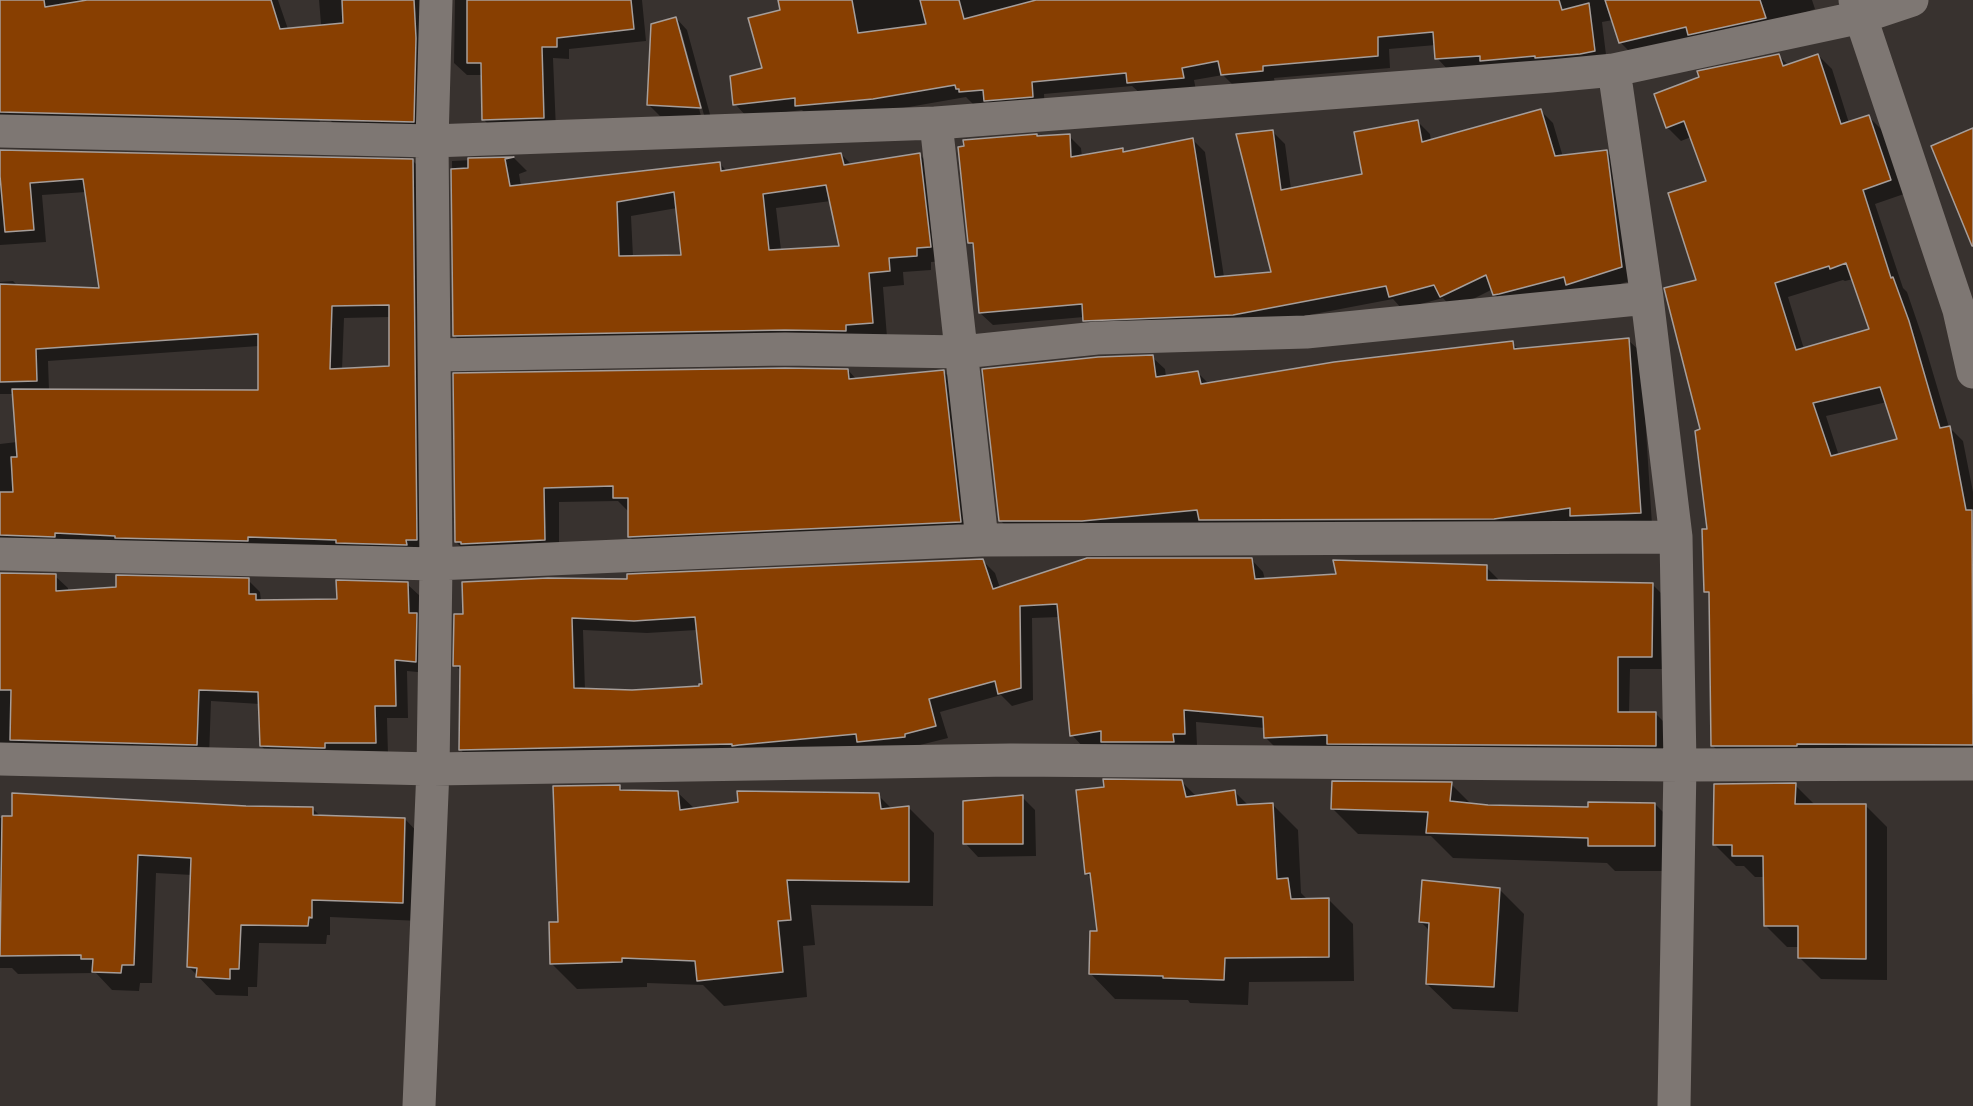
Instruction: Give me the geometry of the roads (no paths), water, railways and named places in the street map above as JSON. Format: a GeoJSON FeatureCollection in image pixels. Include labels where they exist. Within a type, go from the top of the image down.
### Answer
{"type":"FeatureCollection","features":[{"type":"Feature","properties":{"kind":"street"},"geometry":{"type":"LineString","coordinates":[[419,1106],[433,769],[436,564],[432,141],[436,0]]}},
{"type":"Feature","properties":{"kind":"street"},"geometry":{"type":"LineString","coordinates":[[0,130],[432,141],[936,123],[1614,70],[1858,9],[1912,0]]}},
{"type":"Feature","properties":{"kind":"street"},"geometry":{"type":"LineString","coordinates":[[1858,9],[1966,306],[1973,372]]}},
{"type":"Feature","properties":{"kind":"street"},"geometry":{"type":"LineString","coordinates":[[1614,70],[1647,298],[1676,537],[1680,765],[1674,1106]]}},
{"type":"Feature","properties":{"kind":"street"},"geometry":{"type":"LineString","coordinates":[[936,123],[982,540]]}},
{"type":"Feature","properties":{"kind":"street"},"geometry":{"type":"LineString","coordinates":[[434,355],[785,349],[962,352],[1097,338],[1306,332],[1647,298]]}},
{"type":"Feature","properties":{"kind":"street"},"geometry":{"type":"LineString","coordinates":[[0,554],[436,564],[982,540],[1676,537]]}},
{"type":"Feature","properties":{"kind":"street"},"geometry":{"type":"LineString","coordinates":[[0,759],[433,769],[1011,760],[1680,765],[1973,764]]}}]}
